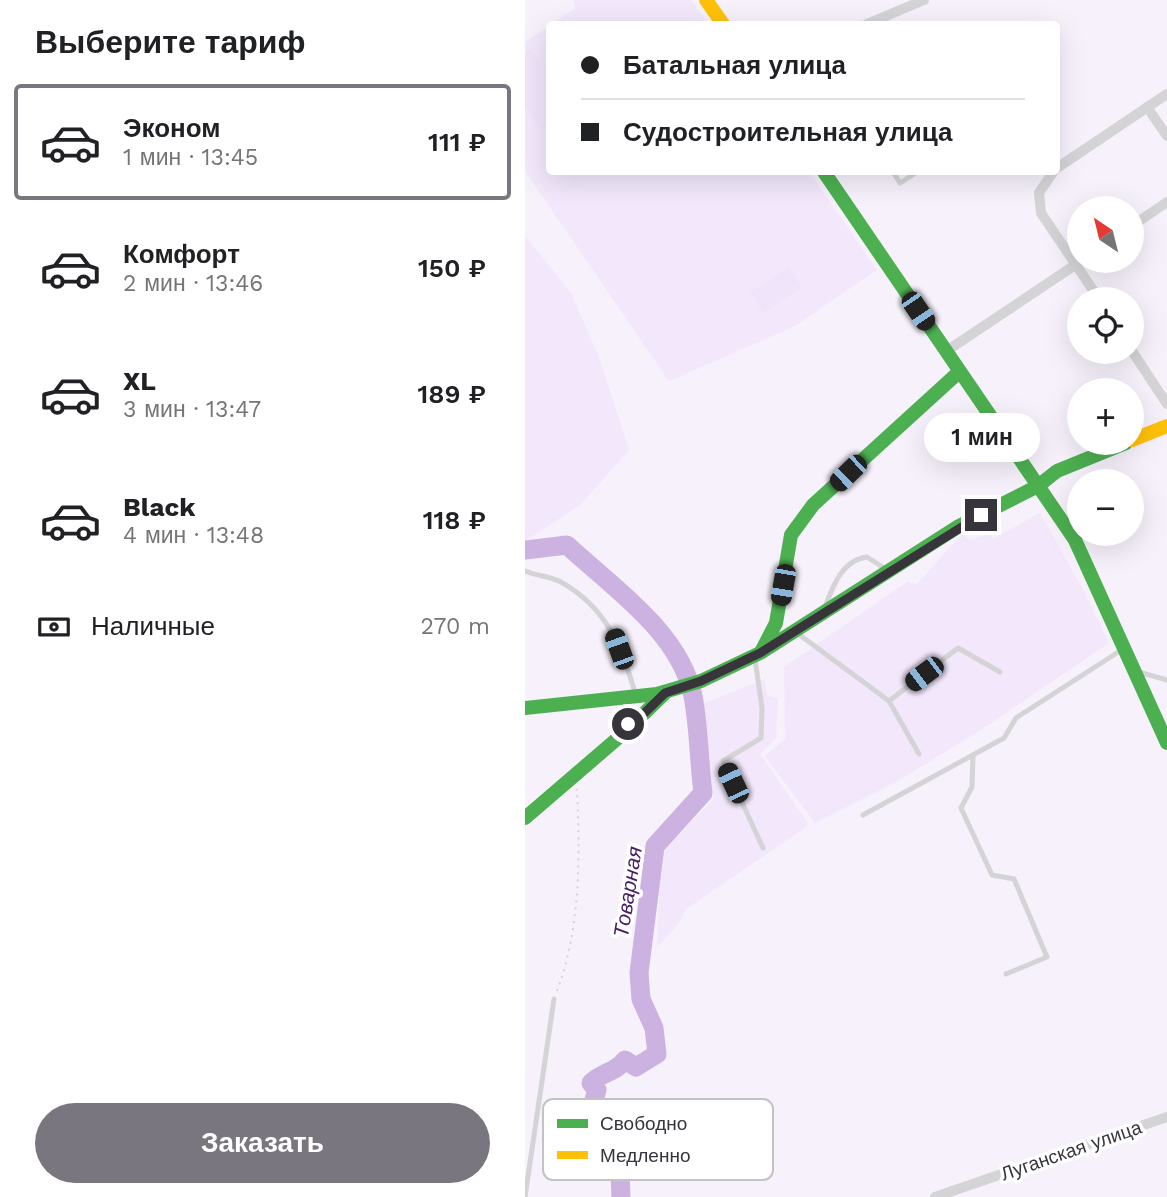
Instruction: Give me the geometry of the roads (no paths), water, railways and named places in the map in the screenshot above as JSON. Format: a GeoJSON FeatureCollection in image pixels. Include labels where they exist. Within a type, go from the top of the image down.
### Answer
{"type":"FeatureCollection","features":[{"type":"Feature","properties":{"kind":"main road"},"geometry":{"type":"LineString","coordinates":[[706,0],[721,21]]}},
{"type":"Feature","properties":{"kind":"main road"},"geometry":{"type":"LineString","coordinates":[[826,175],[1075,540],[1167,743]]}},
{"type":"Feature","properties":{"kind":"main road"},"geometry":{"type":"LineString","coordinates":[[758,654],[776,623],[791,535],[813,505],[959,372]]}},
{"type":"Feature","properties":{"kind":"main road"},"geometry":{"type":"LineString","coordinates":[[1144,435],[1167,426]]}},
{"type":"Feature","properties":{"kind":"main road"},"geometry":{"type":"LineString","coordinates":[[525,708],[669,692],[701,681],[758,654],[959,527],[1038,486],[1057,471],[1096,455]]}},
{"type":"Feature","properties":{"kind":"main road"},"geometry":{"type":"LineString","coordinates":[[776,623],[784,631],[795,631]]}},
{"type":"Feature","properties":{"kind":"main road"},"geometry":{"type":"LineString","coordinates":[[525,818],[669,692]]}},
{"type":"Feature","properties":{"kind":"main road"},"geometry":{"type":"LineString","coordinates":[[615,700],[627,718],[625,732]]}},
{"type":"Feature","properties":{"kind":"street"},"geometry":{"type":"LineString","coordinates":[[874,21],[924,0]]}},
{"type":"Feature","properties":{"kind":"street"},"geometry":{"type":"LineString","coordinates":[[1060,166],[1167,94]]}},
{"type":"Feature","properties":{"kind":"street"},"geometry":{"type":"LineString","coordinates":[[1147,107],[1167,136]]}},
{"type":"Feature","properties":{"kind":"street"},"geometry":{"type":"LineString","coordinates":[[1051,175],[1039,193],[1041,213],[1067,248]]}},
{"type":"Feature","properties":{"kind":"street"},"geometry":{"type":"LineString","coordinates":[[1145,217],[1167,202]]}},
{"type":"Feature","properties":{"kind":"street"},"geometry":{"type":"LineString","coordinates":[[945,352],[1067,270]]}},
{"type":"Feature","properties":{"kind":"street"},"geometry":{"type":"LineString","coordinates":[[1141,364],[1167,404]]}},
{"type":"Feature","properties":{"kind":"street","name":"Луганская улица"},"geometry":{"type":"LineString","coordinates":[[935,1197],[1167,1117]]}},
{"type":"Feature","properties":{"kind":"lane"},"geometry":{"type":"LineString","coordinates":[[895,175],[900,183],[912,175]]}},
{"type":"Feature","properties":{"kind":"lane"},"geometry":{"type":"LineString","coordinates":[[822,614],[836,579],[856,558],[867,556],[889,571]]}},
{"type":"Feature","properties":{"kind":"lane"},"geometry":{"type":"LineString","coordinates":[[525,571],[559,581],[593,604],[612,631],[636,697]]}},
{"type":"Feature","properties":{"kind":"lane"},"geometry":{"type":"LineString","coordinates":[[795,631],[889,701],[919,754]]}},
{"type":"Feature","properties":{"kind":"lane"},"geometry":{"type":"LineString","coordinates":[[889,701],[958,648],[1000,672]]}},
{"type":"Feature","properties":{"kind":"lane"},"geometry":{"type":"LineString","coordinates":[[863,815],[1004,738],[1016,718],[1126,648]]}},
{"type":"Feature","properties":{"kind":"lane"},"geometry":{"type":"LineString","coordinates":[[758,654],[761,737],[723,761],[763,848]]}},
{"type":"Feature","properties":{"kind":"lane"},"geometry":{"type":"LineString","coordinates":[[1136,671],[1167,680]]}},
{"type":"Feature","properties":{"kind":"lane"},"geometry":{"type":"LineString","coordinates":[[973,755],[972,787],[961,808],[992,875],[1014,879],[1047,957],[1006,974]]}},
{"type":"Feature","properties":{"kind":"lane"},"geometry":{"type":"LineString","coordinates":[[525,1197],[554,999]]}},
{"type":"Feature","properties":{"kind":"waterway","name":"Товарная"},"geometry":{"type":"LineString","coordinates":[[525,550],[567,545],[623,594],[642,612],[674,651],[686,673],[695,708],[703,793],[655,846],[639,973],[641,999],[654,1028],[657,1054],[636,1067],[625,1060],[617,1068],[591,1083],[597,1090],[594,1099]]}},
{"type":"Feature","properties":{"kind":"waterway","name":"Товарная"},"geometry":{"type":"LineString","coordinates":[[620,1180],[621,1197]]}}]}
